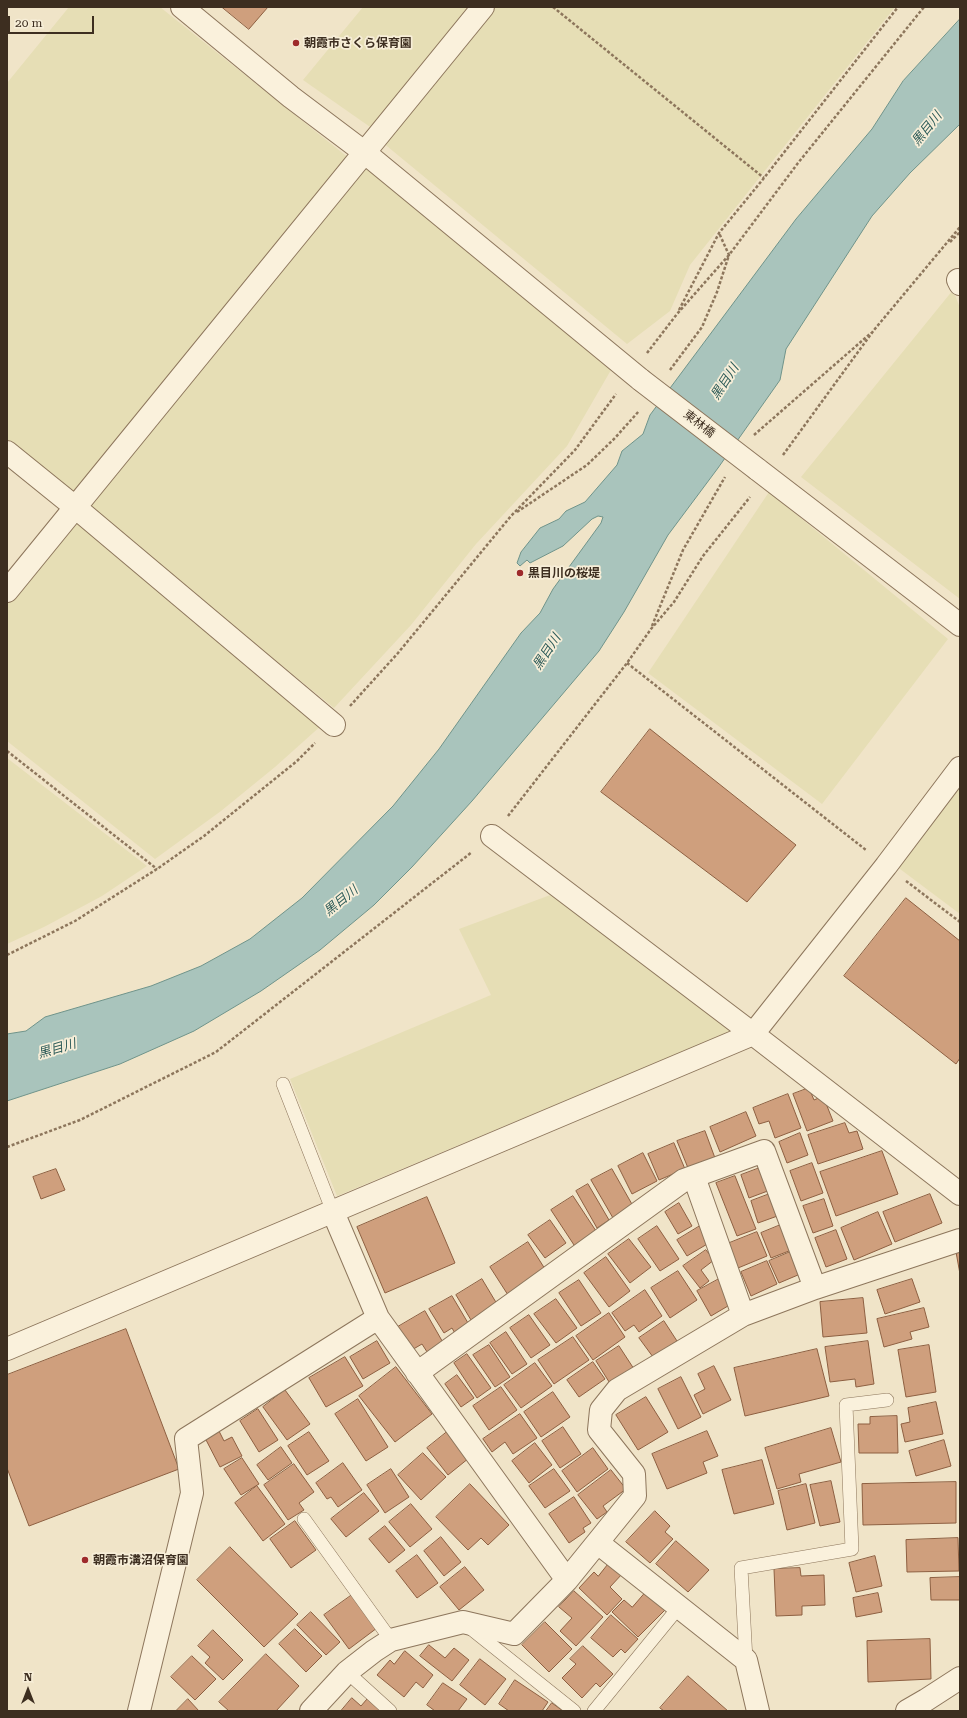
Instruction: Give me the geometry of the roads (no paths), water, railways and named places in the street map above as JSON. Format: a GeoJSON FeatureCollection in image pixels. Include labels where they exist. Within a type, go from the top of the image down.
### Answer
{"type":"FeatureCollection","features":[{"type":"Feature","properties":{"kind":"street","name":"東林橋"},"geometry":{"type":"LineString","coordinates":[[182,7],[291,97],[364,152],[637,376],[960,625]]}},
{"type":"Feature","properties":{"kind":"street"},"geometry":{"type":"LineString","coordinates":[[7,591],[483,7]]}},
{"type":"Feature","properties":{"kind":"street"},"geometry":{"type":"LineString","coordinates":[[7,452],[334,725]]}},
{"type":"Feature","properties":{"kind":"street"},"geometry":{"type":"LineString","coordinates":[[7,1349],[753,1034],[886,866],[960,768]]}},
{"type":"Feature","properties":{"kind":"street"},"geometry":{"type":"LineString","coordinates":[[492,836],[753,1034],[960,1194]]}},
{"type":"Feature","properties":{"kind":"street"},"geometry":{"type":"LineString","coordinates":[[418,1373],[684,1180],[764,1151],[815,1288]]}},
{"type":"Feature","properties":{"kind":"street"},"geometry":{"type":"LineString","coordinates":[[694,1177],[743,1315]]}},
{"type":"Feature","properties":{"kind":"street"},"geometry":{"type":"LineString","coordinates":[[333,1212],[378,1318],[567,1580]]}},
{"type":"Feature","properties":{"kind":"street"},"geometry":{"type":"LineString","coordinates":[[311,1711],[347,1672],[391,1640],[463,1622],[514,1634],[567,1580],[635,1496],[634,1474],[599,1430],[601,1410],[617,1390],[743,1315],[815,1288],[960,1240]]}},
{"type":"Feature","properties":{"kind":"street"},"geometry":{"type":"LineString","coordinates":[[139,1711],[192,1493],[186,1439],[378,1318]]}},
{"type":"Feature","properties":{"kind":"street"},"geometry":{"type":"LineString","coordinates":[[598,1543],[746,1660],[758,1711]]}},
{"type":"Feature","properties":{"kind":"street"},"geometry":{"type":"LineString","coordinates":[[907,1711],[960,1678]]}},
{"type":"Feature","properties":{"kind":"lane"},"geometry":{"type":"LineString","coordinates":[[283,1084],[333,1212]]}},
{"type":"Feature","properties":{"kind":"lane"},"geometry":{"type":"LineString","coordinates":[[746,1660],[741,1568],[852,1549],[846,1405],[887,1400]]}},
{"type":"Feature","properties":{"kind":"lane"},"geometry":{"type":"LineString","coordinates":[[304,1519],[391,1640]]}},
{"type":"Feature","properties":{"kind":"lane"},"geometry":{"type":"LineString","coordinates":[[594,1711],[679,1607]]}},
{"type":"Feature","properties":{"kind":"lane"},"geometry":{"type":"LineString","coordinates":[[463,1622],[574,1711]]}},
{"type":"Feature","properties":{"kind":"lane"},"geometry":{"type":"LineString","coordinates":[[347,1672],[390,1711]]}},
{"type":"Feature","properties":{"kind":"water","name":"黒目川"},"geometry":{"type":"Polygon","coordinates":[[[960,19],[960,124],[910,173],[872,216],[786,349],[780,380],[718,468],[668,535],[624,612],[599,651],[472,801],[412,867],[374,905],[320,950],[261,991],[194,1031],[120,1064],[7,1101],[7,1034],[26,1031],[45,1017],[151,986],[201,966],[250,939],[302,898],[393,806],[439,749],[521,633],[540,613],[553,589],[601,523],[603,517],[598,516],[592,519],[563,546],[530,563],[527,560],[520,566],[517,563],[521,552],[540,528],[559,519],[566,511],[585,502],[617,465],[622,451],[643,434],[650,415],[796,219],[872,129],[903,81],[960,19]]]}},
{"type":"Feature","properties":{"kind":"place","name":"朝霞市さくら保育園"},"geometry":{"type":"Point","coordinates":[296,43]}},
{"type":"Feature","properties":{"kind":"place","name":"黒目川の桜堤"},"geometry":{"type":"Point","coordinates":[520,573]}},
{"type":"Feature","properties":{"kind":"place","name":"朝霞市溝沼保育園"},"geometry":{"type":"Point","coordinates":[85,1560]}}]}
